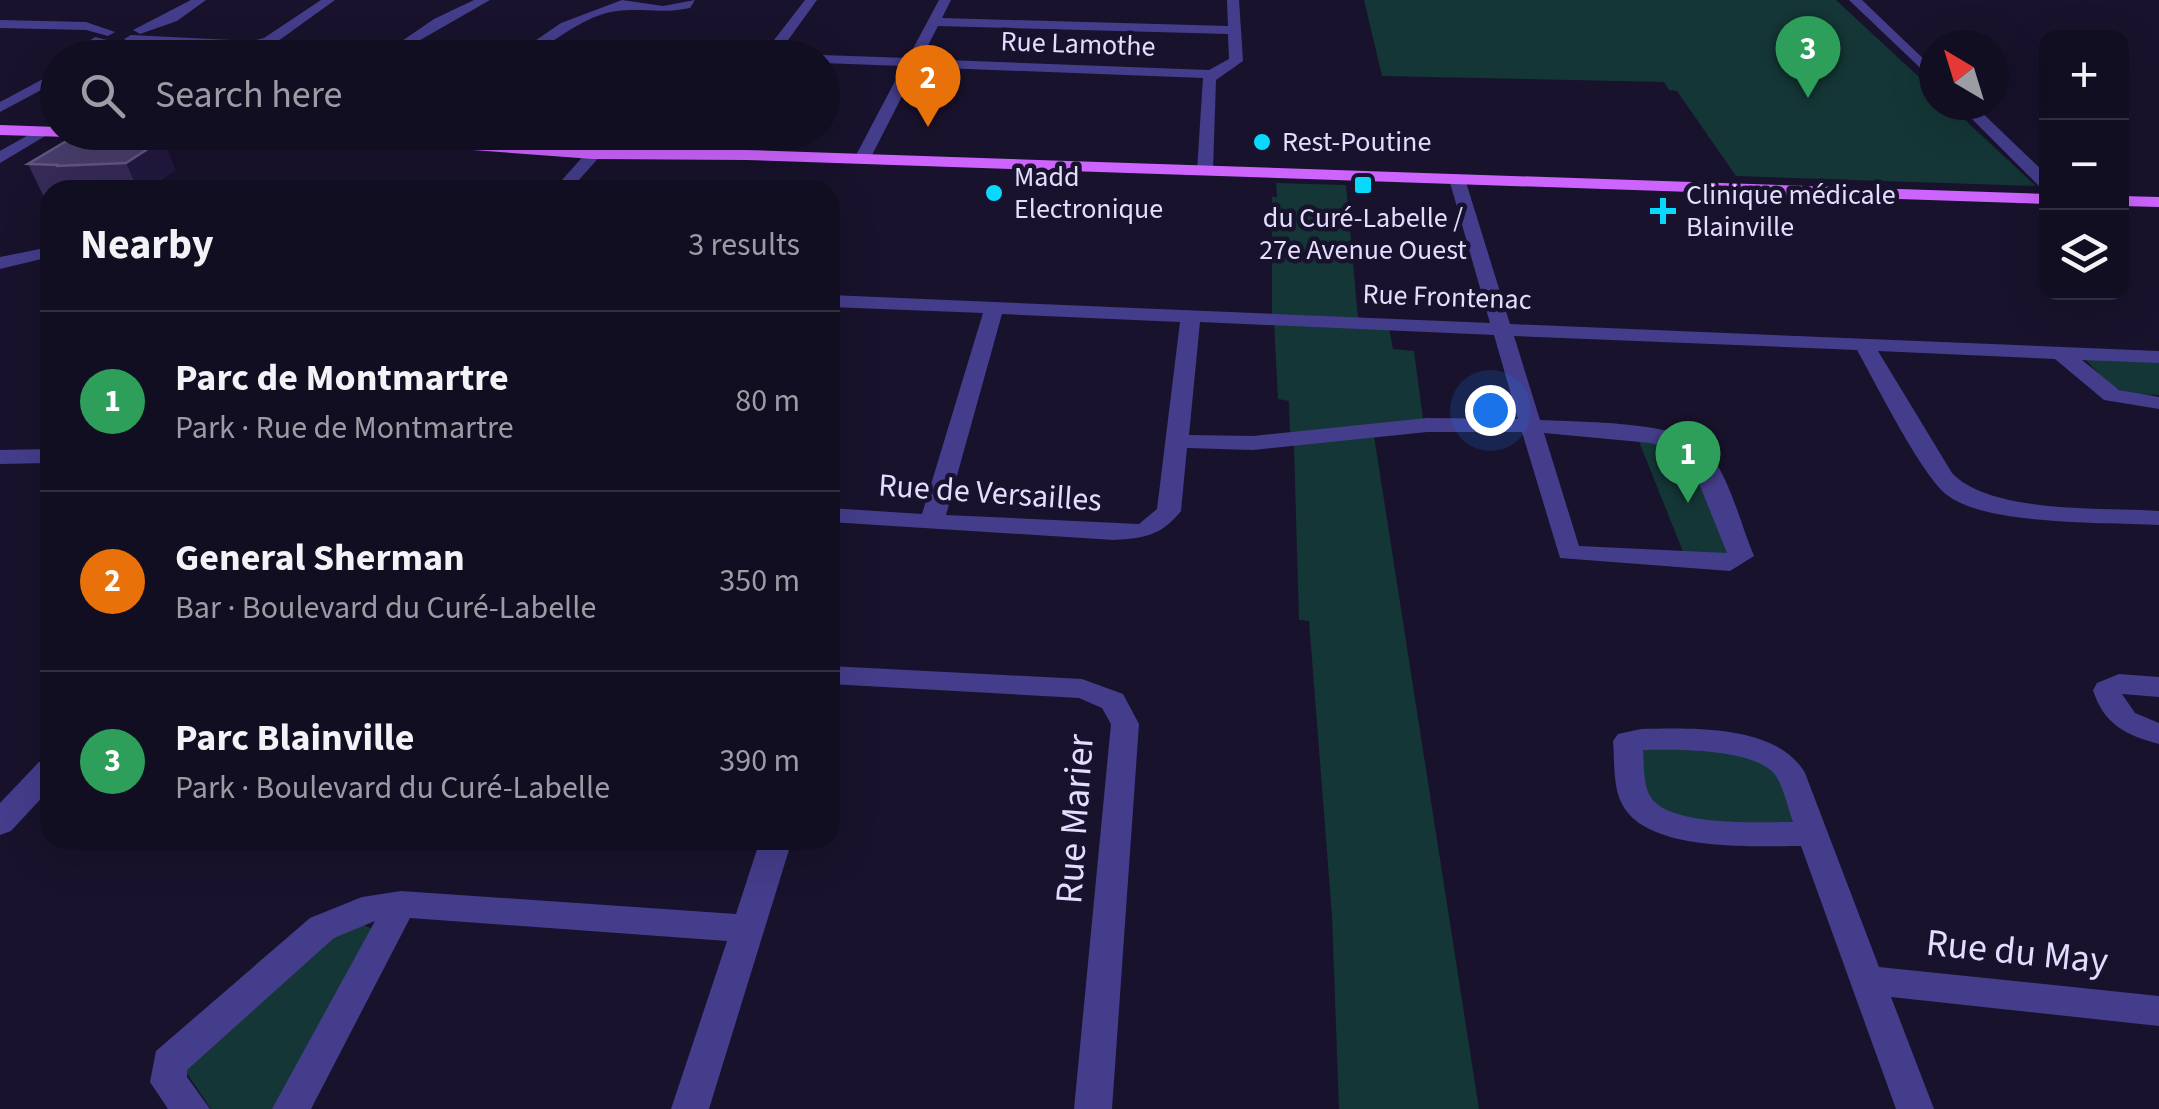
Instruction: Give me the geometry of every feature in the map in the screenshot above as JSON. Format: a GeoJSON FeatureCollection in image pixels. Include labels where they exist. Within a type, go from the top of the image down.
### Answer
{"type":"FeatureCollection","features":[{"type":"Feature","properties":{"kind":"main road"},"geometry":{"type":"LineString","coordinates":[[0,130],[40,131]]}},
{"type":"Feature","properties":{"kind":"main road"},"geometry":{"type":"LineString","coordinates":[[598,150],[2039,199]]}},
{"type":"Feature","properties":{"kind":"main road"},"geometry":{"type":"LineString","coordinates":[[2129,201],[2159,202]]}},
{"type":"Feature","properties":{"kind":"street"},"geometry":{"type":"LineString","coordinates":[[135,34],[200,0]]}},
{"type":"Feature","properties":{"kind":"street"},"geometry":{"type":"LineString","coordinates":[[269,40],[329,0]]}},
{"type":"Feature","properties":{"kind":"street"},"geometry":{"type":"LineString","coordinates":[[411,40],[484,0]]}},
{"type":"Feature","properties":{"kind":"street"},"geometry":{"type":"LineString","coordinates":[[545,40],[566,26],[634,0]]}},
{"type":"Feature","properties":{"kind":"street"},"geometry":{"type":"LineString","coordinates":[[613,7],[663,10],[690,0]]}},
{"type":"Feature","properties":{"kind":"street"},"geometry":{"type":"LineString","coordinates":[[781,40],[811,0]]}},
{"type":"Feature","properties":{"kind":"street"},"geometry":{"type":"LineString","coordinates":[[862,159],[945,0]]}},
{"type":"Feature","properties":{"kind":"street"},"geometry":{"type":"LineString","coordinates":[[1205,170],[1212,74],[1236,62],[1233,0]]}},
{"type":"Feature","properties":{"kind":"street"},"geometry":{"type":"LineString","coordinates":[[1855,0],[1919,62]]}},
{"type":"Feature","properties":{"kind":"street"},"geometry":{"type":"LineString","coordinates":[[934,22],[1235,30]]}},
{"type":"Feature","properties":{"kind":"street"},"geometry":{"type":"LineString","coordinates":[[0,24],[86,26],[107,38]]}},
{"type":"Feature","properties":{"kind":"street"},"geometry":{"type":"LineString","coordinates":[[103,40],[135,34],[199,40]]}},
{"type":"Feature","properties":{"kind":"street","name":"Rue Lamothe"},"geometry":{"type":"LineString","coordinates":[[840,60],[1212,74]]}},
{"type":"Feature","properties":{"kind":"street"},"geometry":{"type":"LineString","coordinates":[[0,98],[40,78]]}},
{"type":"Feature","properties":{"kind":"street"},"geometry":{"type":"LineString","coordinates":[[0,108],[40,80]]}},
{"type":"Feature","properties":{"kind":"street"},"geometry":{"type":"LineString","coordinates":[[1981,120],[2039,176]]}},
{"type":"Feature","properties":{"kind":"street"},"geometry":{"type":"LineString","coordinates":[[0,158],[40,139]]}},
{"type":"Feature","properties":{"kind":"street"},"geometry":{"type":"LineString","coordinates":[[570,180],[598,150]]}},
{"type":"Feature","properties":{"kind":"street"},"geometry":{"type":"LineString","coordinates":[[1191,316],[1178,441],[1252,443],[1427,426],[1533,429],[1646,433],[1676,438],[1696,451],[1741,556],[1730,562],[1569,553],[1533,429],[1504,330],[1458,179]]}},
{"type":"Feature","properties":{"kind":"street"},"geometry":{"type":"LineString","coordinates":[[0,263],[40,254]]}},
{"type":"Feature","properties":{"kind":"street","name":"Rue Frontenac"},"geometry":{"type":"LineString","coordinates":[[840,302],[2159,357]]}},
{"type":"Feature","properties":{"kind":"street"},"geometry":{"type":"LineString","coordinates":[[932,522],[994,308]]}},
{"type":"Feature","properties":{"kind":"street"},"geometry":{"type":"LineString","coordinates":[[1863,344],[1956,491],[1996,508],[2159,518]]}},
{"type":"Feature","properties":{"kind":"street"},"geometry":{"type":"LineString","coordinates":[[2061,353],[2112,395],[2159,403]]}},
{"type":"Feature","properties":{"kind":"street","name":"Rue de Versailles"},"geometry":{"type":"LineString","coordinates":[[840,516],[1114,533],[1146,531],[1169,511],[1178,441]]}},
{"type":"Feature","properties":{"kind":"street"},"geometry":{"type":"LineString","coordinates":[[0,457],[40,456]]}},
{"type":"Feature","properties":{"kind":"street","name":"Rue Marier"},"geometry":{"type":"LineString","coordinates":[[840,677],[1082,689],[1113,701],[1124,724],[1093,1109]]}},
{"type":"Feature","properties":{"kind":"street"},"geometry":{"type":"LineString","coordinates":[[2159,687],[2119,684],[2107,690],[2113,712],[2130,725],[2159,734]]}},
{"type":"Feature","properties":{"kind":"street"},"geometry":{"type":"LineString","coordinates":[[1811,834],[1684,829],[1651,816],[1636,803],[1628,741],[1646,737],[1752,749],[1774,756],[1790,773],[1915,1109]]}},
{"type":"Feature","properties":{"kind":"street"},"geometry":{"type":"LineString","coordinates":[[0,823],[40,781]]}},
{"type":"Feature","properties":{"kind":"street"},"geometry":{"type":"LineString","coordinates":[[690,1109],[773,850]]}},
{"type":"Feature","properties":{"kind":"street"},"geometry":{"type":"LineString","coordinates":[[191,1109],[168,1082],[169,1063],[322,928],[362,910],[401,904],[747,929]]}},
{"type":"Feature","properties":{"kind":"street"},"geometry":{"type":"LineString","coordinates":[[291,1109],[401,904]]}},
{"type":"Feature","properties":{"kind":"street","name":"Rue du May"},"geometry":{"type":"LineString","coordinates":[[1866,980],[2159,1010]]}},
{"type":"Feature","properties":{"kind":"green space"},"geometry":{"type":"Polygon","coordinates":[[[1364,0],[1836,0],[1919,77],[1919,120],[1965,120],[2036,186],[1736,176],[1677,91],[1669,90],[1664,82],[1382,76],[1364,0]]]}},
{"type":"Feature","properties":{"kind":"green space"},"geometry":{"type":"Polygon","coordinates":[[[1276,183],[1346,185],[1358,318],[1272,314],[1272,197],[1277,197],[1276,183]]]}},
{"type":"Feature","properties":{"kind":"green space"},"geometry":{"type":"Polygon","coordinates":[[[1274,323],[1389,328],[1393,349],[1414,351],[1423,419],[1290,434],[1289,401],[1278,399],[1274,323]]]}},
{"type":"Feature","properties":{"kind":"green space"},"geometry":{"type":"Polygon","coordinates":[[[2084,358],[2159,361],[2159,395],[2116,388],[2084,358]]]}},
{"type":"Feature","properties":{"kind":"green space"},"geometry":{"type":"Polygon","coordinates":[[[1636,434],[1691,451],[1735,555],[1686,559],[1636,434]]]}},
{"type":"Feature","properties":{"kind":"green space"},"geometry":{"type":"Polygon","coordinates":[[[1374,436],[1479,1109],[1339,1109],[1332,916],[1309,621],[1299,620],[1294,445],[1374,436]]]}},
{"type":"Feature","properties":{"kind":"green space"},"geometry":{"type":"Polygon","coordinates":[[[1628,741],[1774,756],[1811,834],[1651,816],[1628,741]]]}},
{"type":"Feature","properties":{"kind":"green space"},"geometry":{"type":"Polygon","coordinates":[[[361,924],[373,929],[279,1109],[211,1109],[184,1069],[329,934],[361,924]]]}},
{"type":"Feature","properties":{"kind":"building"},"geometry":{"type":"Polygon","coordinates":[[[52,150],[146,150],[126,163],[28,164],[52,150]]]}},
{"type":"Feature","properties":{"kind":"place","name":"Parc Blainville"},"geometry":{"type":"Point","coordinates":[1808,98]}},
{"type":"Feature","properties":{"kind":"place","name":"General Sherman"},"geometry":{"type":"Point","coordinates":[928,127]}},
{"type":"Feature","properties":{"kind":"place","name":"Rest-Poutine"},"geometry":{"type":"Point","coordinates":[1262,142]}},
{"type":"Feature","properties":{"kind":"place","name":"du Curé-Labelle / 27e Avenue Ouest"},"geometry":{"type":"Point","coordinates":[1363,185]}},
{"type":"Feature","properties":{"kind":"place","name":"Madd Electronique"},"geometry":{"type":"Point","coordinates":[994,193]}},
{"type":"Feature","properties":{"kind":"place","name":"Clinique médicale Blainville"},"geometry":{"type":"Point","coordinates":[1663,211]}},
{"type":"Feature","properties":{"kind":"place","name":"Parc de Montmartre"},"geometry":{"type":"Point","coordinates":[1688,503]}}]}
